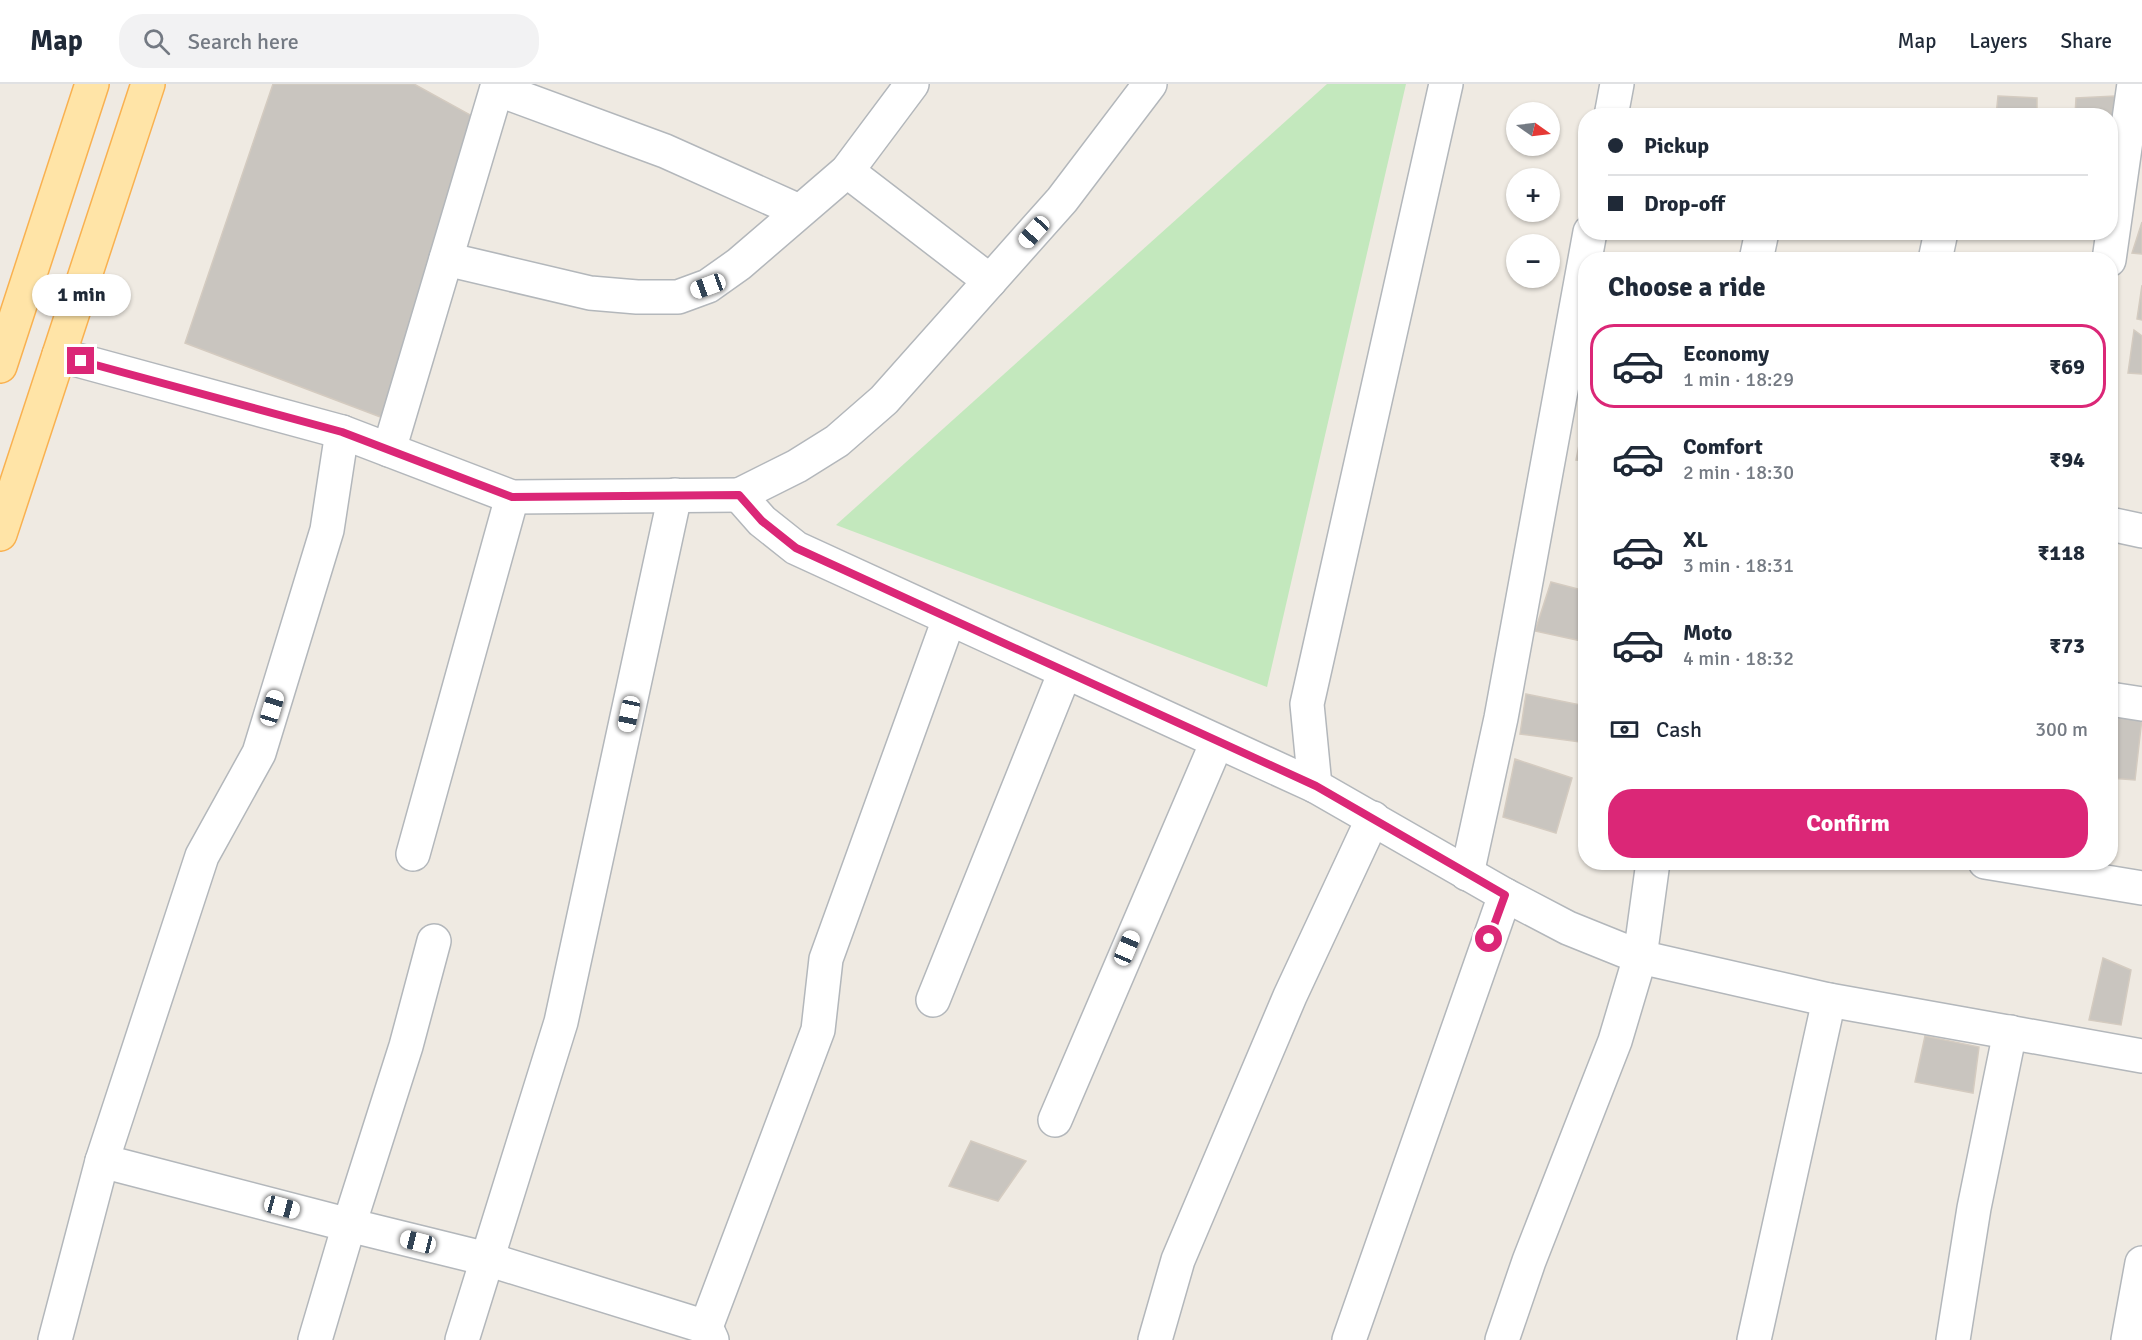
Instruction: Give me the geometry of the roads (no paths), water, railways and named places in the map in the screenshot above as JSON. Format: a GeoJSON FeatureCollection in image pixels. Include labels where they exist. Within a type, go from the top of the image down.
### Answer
{"type":"FeatureCollection","features":[{"type":"Feature","properties":{"kind":"main road"},"geometry":{"type":"LineString","coordinates":[[0,366],[92,84]]}},
{"type":"Feature","properties":{"kind":"main road"},"geometry":{"type":"LineString","coordinates":[[0,534],[148,84]]}},
{"type":"Feature","properties":{"kind":"street"},"geometry":{"type":"LineString","coordinates":[[446,259],[590,293],[638,297],[678,297],[716,280],[847,171],[912,84]]}},
{"type":"Feature","properties":{"kind":"street"},"geometry":{"type":"LineString","coordinates":[[59,355],[342,432],[512,497],[739,495],[797,466],[837,441],[884,400],[1062,200],[1150,84]]}},
{"type":"Feature","properties":{"kind":"street"},"geometry":{"type":"LineString","coordinates":[[1316,786],[1307,704],[1446,84]]}},
{"type":"Feature","properties":{"kind":"street"},"geometry":{"type":"LineString","coordinates":[[1612,108],[1617,84]]}},
{"type":"Feature","properties":{"kind":"street"},"geometry":{"type":"LineString","coordinates":[[2118,177],[2134,84]]}},
{"type":"Feature","properties":{"kind":"street"},"geometry":{"type":"LineString","coordinates":[[389,450],[497,86],[665,151],[799,212]]}},
{"type":"Feature","properties":{"kind":"street"},"geometry":{"type":"LineString","coordinates":[[847,171],[990,281]]}},
{"type":"Feature","properties":{"kind":"street"},"geometry":{"type":"LineString","coordinates":[[1467,874],[1501,718],[1578,298]]}},
{"type":"Feature","properties":{"kind":"street"},"geometry":{"type":"LineString","coordinates":[[55,1340],[102,1161],[201,856],[259,753],[327,530],[342,432]]}},
{"type":"Feature","properties":{"kind":"street"},"geometry":{"type":"LineString","coordinates":[[462,1340],[561,1022],[675,495]]}},
{"type":"Feature","properties":{"kind":"street"},"geometry":{"type":"LineString","coordinates":[[739,495],[762,521],[796,548],[1316,786],[1505,895],[1568,928],[1640,957],[1829,1000],[2142,1056]]}},
{"type":"Feature","properties":{"kind":"street"},"geometry":{"type":"LineString","coordinates":[[413,854],[512,497]]}},
{"type":"Feature","properties":{"kind":"street"},"geometry":{"type":"LineString","coordinates":[[2118,526],[2142,531]]}},
{"type":"Feature","properties":{"kind":"street"},"geometry":{"type":"LineString","coordinates":[[102,1161],[487,1260],[709,1333],[818,1030],[826,959],[949,619]]}},
{"type":"Feature","properties":{"kind":"street"},"geometry":{"type":"LineString","coordinates":[[933,1000],[1065,672]]}},
{"type":"Feature","properties":{"kind":"street"},"geometry":{"type":"LineString","coordinates":[[2118,700],[2142,704]]}},
{"type":"Feature","properties":{"kind":"street"},"geometry":{"type":"LineString","coordinates":[[1055,1120],[1217,742]]}},
{"type":"Feature","properties":{"kind":"street"},"geometry":{"type":"LineString","coordinates":[[1155,1340],[1178,1260],[1290,996],[1373,818]]}},
{"type":"Feature","properties":{"kind":"street"},"geometry":{"type":"LineString","coordinates":[[1502,1340],[1528,1261],[1615,1041],[1640,957],[1652,870]]}},
{"type":"Feature","properties":{"kind":"street"},"geometry":{"type":"LineString","coordinates":[[2033,870],[2142,888]]}},
{"type":"Feature","properties":{"kind":"street"},"geometry":{"type":"LineString","coordinates":[[1349,1340],[1505,895]]}},
{"type":"Feature","properties":{"kind":"street"},"geometry":{"type":"LineString","coordinates":[[315,1340],[406,1046],[434,941]]}},
{"type":"Feature","properties":{"kind":"street"},"geometry":{"type":"LineString","coordinates":[[1754,1340],[1829,1000]]}},
{"type":"Feature","properties":{"kind":"street"},"geometry":{"type":"LineString","coordinates":[[1953,1340],[1974,1208],[2010,1032]]}},
{"type":"Feature","properties":{"kind":"street"},"geometry":{"type":"LineString","coordinates":[[2128,1340],[2142,1263]]}}]}
